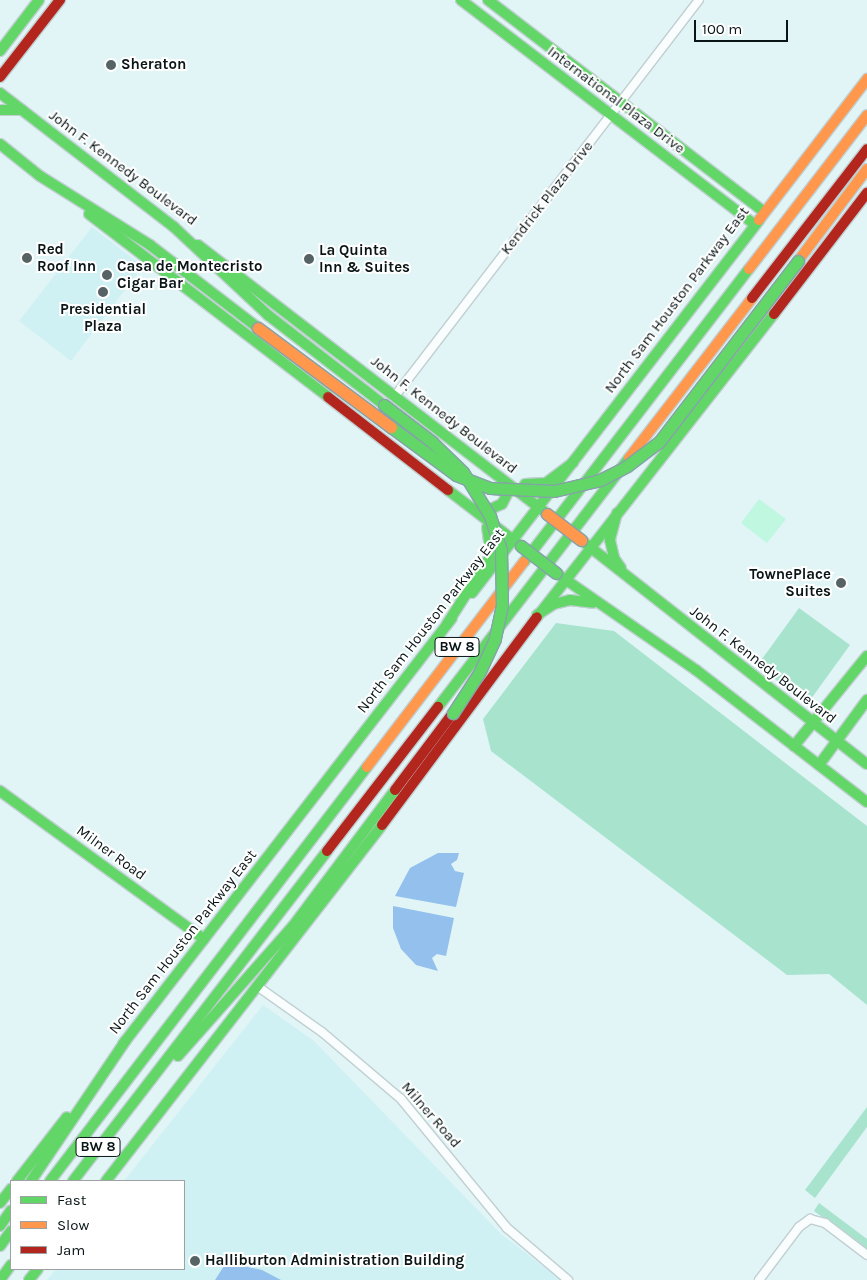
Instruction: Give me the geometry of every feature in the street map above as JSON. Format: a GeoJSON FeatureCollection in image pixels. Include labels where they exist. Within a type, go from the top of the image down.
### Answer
{"type":"FeatureCollection","features":[{"type":"Feature","properties":{"kind":"main road"},"geometry":{"type":"LineString","coordinates":[[0,51],[39,0]]}},
{"type":"Feature","properties":{"kind":"main road"},"geometry":{"type":"LineString","coordinates":[[0,77],[60,0]]}},
{"type":"Feature","properties":{"kind":"main road","name":"International Plaza Drive"},"geometry":{"type":"LineString","coordinates":[[461,0],[754,224]]}},
{"type":"Feature","properties":{"kind":"main road","name":"International Plaza Drive"},"geometry":{"type":"LineString","coordinates":[[488,0],[763,211]]}},
{"type":"Feature","properties":{"kind":"main road"},"geometry":{"type":"LineString","coordinates":[[517,43],[527,30]]}},
{"type":"Feature","properties":{"kind":"main road","name":"North Sam Houston Parkway East"},"geometry":{"type":"LineString","coordinates":[[18,1180],[447,624],[543,511],[573,464],[763,211],[867,79]]}},
{"type":"Feature","properties":{"kind":"main road","name":"John F. Kennedy Boulevard"},"geometry":{"type":"LineString","coordinates":[[0,92],[581,540],[867,764]]}},
{"type":"Feature","properties":{"kind":"main road"},"geometry":{"type":"LineString","coordinates":[[0,110],[23,110]]}},
{"type":"Feature","properties":{"kind":"main road","name":"BW 8"},"geometry":{"type":"LineString","coordinates":[[51,1180],[867,115]]}},
{"type":"Feature","properties":{"kind":"main road"},"geometry":{"type":"LineString","coordinates":[[0,144],[560,576],[696,670],[867,802]]}},
{"type":"Feature","properties":{"kind":"main road","name":"BW 8"},"geometry":{"type":"LineString","coordinates":[[74,1180],[867,149]]}},
{"type":"Feature","properties":{"kind":"main road"},"geometry":{"type":"LineString","coordinates":[[40,176],[150,244],[258,328],[456,475],[490,488],[554,491],[600,480],[627,466],[659,442],[867,169]]}},
{"type":"Feature","properties":{"kind":"main road"},"geometry":{"type":"LineString","coordinates":[[107,1180],[442,747],[537,615],[560,576],[591,548],[867,193]]}},
{"type":"Feature","properties":{"kind":"main road"},"geometry":{"type":"LineString","coordinates":[[124,1113],[208,1025],[293,926],[453,713],[481,670],[495,639],[502,598],[500,550],[490,516],[463,472],[432,442],[268,315],[209,264],[174,227]]}},
{"type":"Feature","properties":{"kind":"main road"},"geometry":{"type":"LineString","coordinates":[[428,474],[447,483],[486,511],[495,509],[506,497],[508,492],[503,481],[546,483],[573,464]]}},
{"type":"Feature","properties":{"kind":"main road"},"geometry":{"type":"LineString","coordinates":[[447,624],[492,556],[490,534],[478,512]]}},
{"type":"Feature","properties":{"kind":"main road"},"geometry":{"type":"LineString","coordinates":[[617,513],[612,525],[611,548],[614,558],[626,575]]}},
{"type":"Feature","properties":{"kind":"main road"},"geometry":{"type":"LineString","coordinates":[[537,615],[554,604],[570,600],[598,604]]}},
{"type":"Feature","properties":{"kind":"main road"},"geometry":{"type":"LineString","coordinates":[[794,746],[867,656]]}},
{"type":"Feature","properties":{"kind":"main road"},"geometry":{"type":"LineString","coordinates":[[819,765],[867,700]]}},
{"type":"Feature","properties":{"kind":"main road","name":"Milner Road"},"geometry":{"type":"LineString","coordinates":[[0,791],[204,939]]}},
{"type":"Feature","properties":{"kind":"main road"},"geometry":{"type":"LineString","coordinates":[[31,1180],[126,1040]]}},
{"type":"Feature","properties":{"kind":"main road"},"geometry":{"type":"LineString","coordinates":[[0,1203],[10,1190]]}},
{"type":"Feature","properties":{"kind":"main road"},"geometry":{"type":"LineString","coordinates":[[0,1226],[10,1211]]}},
{"type":"Feature","properties":{"kind":"main road"},"geometry":{"type":"LineString","coordinates":[[0,1246],[10,1233]]}},
{"type":"Feature","properties":{"kind":"main road"},"geometry":{"type":"LineString","coordinates":[[0,1280],[10,1266]]}},
{"type":"Feature","properties":{"kind":"main road"},"geometry":{"type":"LineString","coordinates":[[29,1280],[37,1270]]}},
{"type":"Feature","properties":{"kind":"street","name":"Kendrick Plaza Drive"},"geometry":{"type":"LineString","coordinates":[[395,396],[699,0]]}},
{"type":"Feature","properties":{"kind":"street","name":"Milner Road"},"geometry":{"type":"LineString","coordinates":[[256,986],[322,1032],[400,1100],[501,1222],[568,1280]]}},
{"type":"Feature","properties":{"kind":"street"},"geometry":{"type":"LineString","coordinates":[[759,1280],[799,1227],[810,1219],[825,1223],[867,1256]]}},
{"type":"Feature","properties":{"kind":"shaded area"},"geometry":{"type":"Polygon","coordinates":[[[92,227],[143,266],[71,361],[19,321],[92,227]]]}},
{"type":"Feature","properties":{"kind":"shaded area"},"geometry":{"type":"Polygon","coordinates":[[[263,1005],[314,1041],[501,1234],[561,1280],[47,1280],[55,1270],[185,1270],[185,1180],[125,1180],[263,1005]]]}},
{"type":"Feature","properties":{"kind":"green space"},"geometry":{"type":"Polygon","coordinates":[[[759,499],[786,519],[767,543],[741,523],[759,499]]]}},
{"type":"Feature","properties":{"kind":"green space"},"geometry":{"type":"Polygon","coordinates":[[[799,608],[850,645],[808,703],[757,666],[799,608]]]}},
{"type":"Feature","properties":{"kind":"green space"},"geometry":{"type":"Polygon","coordinates":[[[556,623],[614,631],[867,826],[867,1005],[829,974],[787,975],[491,751],[483,719],[556,623]]]}},
{"type":"Feature","properties":{"kind":"green space"},"geometry":{"type":"Polygon","coordinates":[[[867,1107],[867,1127],[815,1198],[805,1190],[867,1107]]]}},
{"type":"Feature","properties":{"kind":"green space"},"geometry":{"type":"Polygon","coordinates":[[[819,1203],[867,1239],[867,1250],[814,1211],[819,1203]]]}},
{"type":"Feature","properties":{"kind":"water"},"geometry":{"type":"Polygon","coordinates":[[[438,853],[459,853],[457,860],[451,864],[455,871],[464,873],[456,907],[395,896],[410,868],[438,853]]]}},
{"type":"Feature","properties":{"kind":"water"},"geometry":{"type":"Polygon","coordinates":[[[393,906],[454,918],[446,956],[437,954],[432,958],[438,971],[416,965],[401,949],[393,928],[393,906]]]}},
{"type":"Feature","properties":{"kind":"water"},"geometry":{"type":"Polygon","coordinates":[[[233,1264],[262,1270],[281,1280],[215,1280],[224,1266],[233,1264]]]}},
{"type":"Feature","properties":{"kind":"traffic: fast"},"geometry":{"type":"LineString","coordinates":[[0,51],[39,0]]}},
{"type":"Feature","properties":{"kind":"traffic: fast"},"geometry":{"type":"LineString","coordinates":[[461,0],[754,224]]}},
{"type":"Feature","properties":{"kind":"traffic: fast"},"geometry":{"type":"LineString","coordinates":[[488,0],[763,211]]}},
{"type":"Feature","properties":{"kind":"traffic: fast"},"geometry":{"type":"LineString","coordinates":[[0,93],[174,227],[268,315],[384,405]]}},
{"type":"Feature","properties":{"kind":"traffic: fast"},"geometry":{"type":"LineString","coordinates":[[0,110],[22,110]]}},
{"type":"Feature","properties":{"kind":"traffic: fast"},"geometry":{"type":"LineString","coordinates":[[0,144],[40,176],[150,245],[258,328]]}},
{"type":"Feature","properties":{"kind":"traffic: fast"},"geometry":{"type":"LineString","coordinates":[[89,214],[328,397]]}},
{"type":"Feature","properties":{"kind":"traffic: fast"},"geometry":{"type":"LineString","coordinates":[[472,593],[759,220]]}},
{"type":"Feature","properties":{"kind":"traffic: fast"},"geometry":{"type":"LineString","coordinates":[[198,245],[547,514]]}},
{"type":"Feature","properties":{"kind":"traffic: fast"},"geometry":{"type":"LineString","coordinates":[[391,427],[456,475],[490,488],[554,491],[600,480],[627,466],[659,442],[798,261]]}},
{"type":"Feature","properties":{"kind":"traffic: fast"},"geometry":{"type":"LineString","coordinates":[[524,562],[749,269]]}},
{"type":"Feature","properties":{"kind":"traffic: fast"},"geometry":{"type":"LineString","coordinates":[[537,617],[774,314]]}},
{"type":"Feature","properties":{"kind":"traffic: fast"},"geometry":{"type":"LineString","coordinates":[[384,405],[432,442],[463,472],[490,516],[501,550],[502,605],[495,639],[479,673],[453,713]]}},
{"type":"Feature","properties":{"kind":"traffic: fast"},"geometry":{"type":"LineString","coordinates":[[438,707],[629,458]]}},
{"type":"Feature","properties":{"kind":"traffic: fast"},"geometry":{"type":"LineString","coordinates":[[525,484],[546,483],[573,463]]}},
{"type":"Feature","properties":{"kind":"traffic: fast"},"geometry":{"type":"LineString","coordinates":[[480,506],[486,511],[502,504],[508,492],[504,483]]}},
{"type":"Feature","properties":{"kind":"traffic: fast"},"geometry":{"type":"LineString","coordinates":[[448,490],[521,546]]}},
{"type":"Feature","properties":{"kind":"traffic: fast"},"geometry":{"type":"LineString","coordinates":[[617,513],[610,540],[614,558],[621,568]]}},
{"type":"Feature","properties":{"kind":"traffic: fast"},"geometry":{"type":"LineString","coordinates":[[447,624],[491,555],[487,527]]}},
{"type":"Feature","properties":{"kind":"traffic: fast"},"geometry":{"type":"LineString","coordinates":[[581,540],[867,764]]}},
{"type":"Feature","properties":{"kind":"traffic: fast"},"geometry":{"type":"LineString","coordinates":[[521,546],[556,573]]}},
{"type":"Feature","properties":{"kind":"traffic: fast"},"geometry":{"type":"LineString","coordinates":[[556,573],[696,670],[867,802]]}},
{"type":"Feature","properties":{"kind":"traffic: fast"},"geometry":{"type":"LineString","coordinates":[[537,615],[554,604],[570,600],[593,603]]}},
{"type":"Feature","properties":{"kind":"traffic: fast"},"geometry":{"type":"LineString","coordinates":[[123,1044],[452,618]]}},
{"type":"Feature","properties":{"kind":"traffic: fast"},"geometry":{"type":"LineString","coordinates":[[794,746],[867,656]]}},
{"type":"Feature","properties":{"kind":"traffic: fast"},"geometry":{"type":"LineString","coordinates":[[819,765],[867,700]]}},
{"type":"Feature","properties":{"kind":"traffic: fast"},"geometry":{"type":"LineString","coordinates":[[51,1180],[367,767]]}},
{"type":"Feature","properties":{"kind":"traffic: fast"},"geometry":{"type":"LineString","coordinates":[[178,1056],[293,926],[395,790]]}},
{"type":"Feature","properties":{"kind":"traffic: fast"},"geometry":{"type":"LineString","coordinates":[[0,791],[204,939]]}},
{"type":"Feature","properties":{"kind":"traffic: fast"},"geometry":{"type":"LineString","coordinates":[[107,1180],[382,825]]}},
{"type":"Feature","properties":{"kind":"traffic: fast"},"geometry":{"type":"LineString","coordinates":[[74,1180],[327,851]]}},
{"type":"Feature","properties":{"kind":"traffic: fast"},"geometry":{"type":"LineString","coordinates":[[32,1180],[126,1040]]}},
{"type":"Feature","properties":{"kind":"traffic: fast"},"geometry":{"type":"LineString","coordinates":[[18,1180],[67,1117]]}},
{"type":"Feature","properties":{"kind":"traffic: fast"},"geometry":{"type":"LineString","coordinates":[[0,1203],[10,1190]]}},
{"type":"Feature","properties":{"kind":"traffic: fast"},"geometry":{"type":"LineString","coordinates":[[0,1226],[10,1211]]}},
{"type":"Feature","properties":{"kind":"traffic: fast"},"geometry":{"type":"LineString","coordinates":[[0,1246],[10,1232]]}},
{"type":"Feature","properties":{"kind":"traffic: fast"},"geometry":{"type":"LineString","coordinates":[[0,1280],[10,1266]]}},
{"type":"Feature","properties":{"kind":"traffic: fast"},"geometry":{"type":"LineString","coordinates":[[29,1280],[37,1270]]}},
{"type":"Feature","properties":{"kind":"traffic: slow"},"geometry":{"type":"LineString","coordinates":[[759,220],[867,79]]}},
{"type":"Feature","properties":{"kind":"traffic: slow"},"geometry":{"type":"LineString","coordinates":[[749,269],[867,115]]}},
{"type":"Feature","properties":{"kind":"traffic: slow"},"geometry":{"type":"LineString","coordinates":[[798,261],[867,169]]}},
{"type":"Feature","properties":{"kind":"traffic: slow"},"geometry":{"type":"LineString","coordinates":[[629,458],[752,298]]}},
{"type":"Feature","properties":{"kind":"traffic: slow"},"geometry":{"type":"LineString","coordinates":[[258,328],[391,427]]}},
{"type":"Feature","properties":{"kind":"traffic: slow"},"geometry":{"type":"LineString","coordinates":[[547,514],[581,540]]}},
{"type":"Feature","properties":{"kind":"traffic: slow"},"geometry":{"type":"LineString","coordinates":[[367,767],[524,562]]}},
{"type":"Feature","properties":{"kind":"traffic: jam"},"geometry":{"type":"LineString","coordinates":[[0,77],[60,0]]}},
{"type":"Feature","properties":{"kind":"traffic: jam"},"geometry":{"type":"LineString","coordinates":[[752,298],[867,149]]}},
{"type":"Feature","properties":{"kind":"traffic: jam"},"geometry":{"type":"LineString","coordinates":[[774,314],[867,193]]}},
{"type":"Feature","properties":{"kind":"traffic: jam"},"geometry":{"type":"LineString","coordinates":[[328,397],[448,490]]}},
{"type":"Feature","properties":{"kind":"traffic: jam"},"geometry":{"type":"LineString","coordinates":[[382,825],[537,617]]}},
{"type":"Feature","properties":{"kind":"traffic: jam"},"geometry":{"type":"LineString","coordinates":[[327,851],[438,707]]}},
{"type":"Feature","properties":{"kind":"traffic: jam"},"geometry":{"type":"LineString","coordinates":[[395,790],[453,713]]}},
{"type":"Feature","properties":{"kind":"place","name":"Sheraton"},"geometry":{"type":"Point","coordinates":[111,65]}},
{"type":"Feature","properties":{"kind":"place","name":"Red Roof Inn"},"geometry":{"type":"Point","coordinates":[27,258]}},
{"type":"Feature","properties":{"kind":"place","name":"La Quinta Inn & Suites"},"geometry":{"type":"Point","coordinates":[309,259]}},
{"type":"Feature","properties":{"kind":"place","name":"Casa de Montecristo Cigar Bar"},"geometry":{"type":"Point","coordinates":[107,275]}},
{"type":"Feature","properties":{"kind":"place","name":"Presidential Plaza"},"geometry":{"type":"Point","coordinates":[103,292]}},
{"type":"Feature","properties":{"kind":"place","name":"TownePlace Suites"},"geometry":{"type":"Point","coordinates":[841,583]}},
{"type":"Feature","properties":{"kind":"place","name":"Halliburton Administration Building"},"geometry":{"type":"Point","coordinates":[195,1261]}}]}
